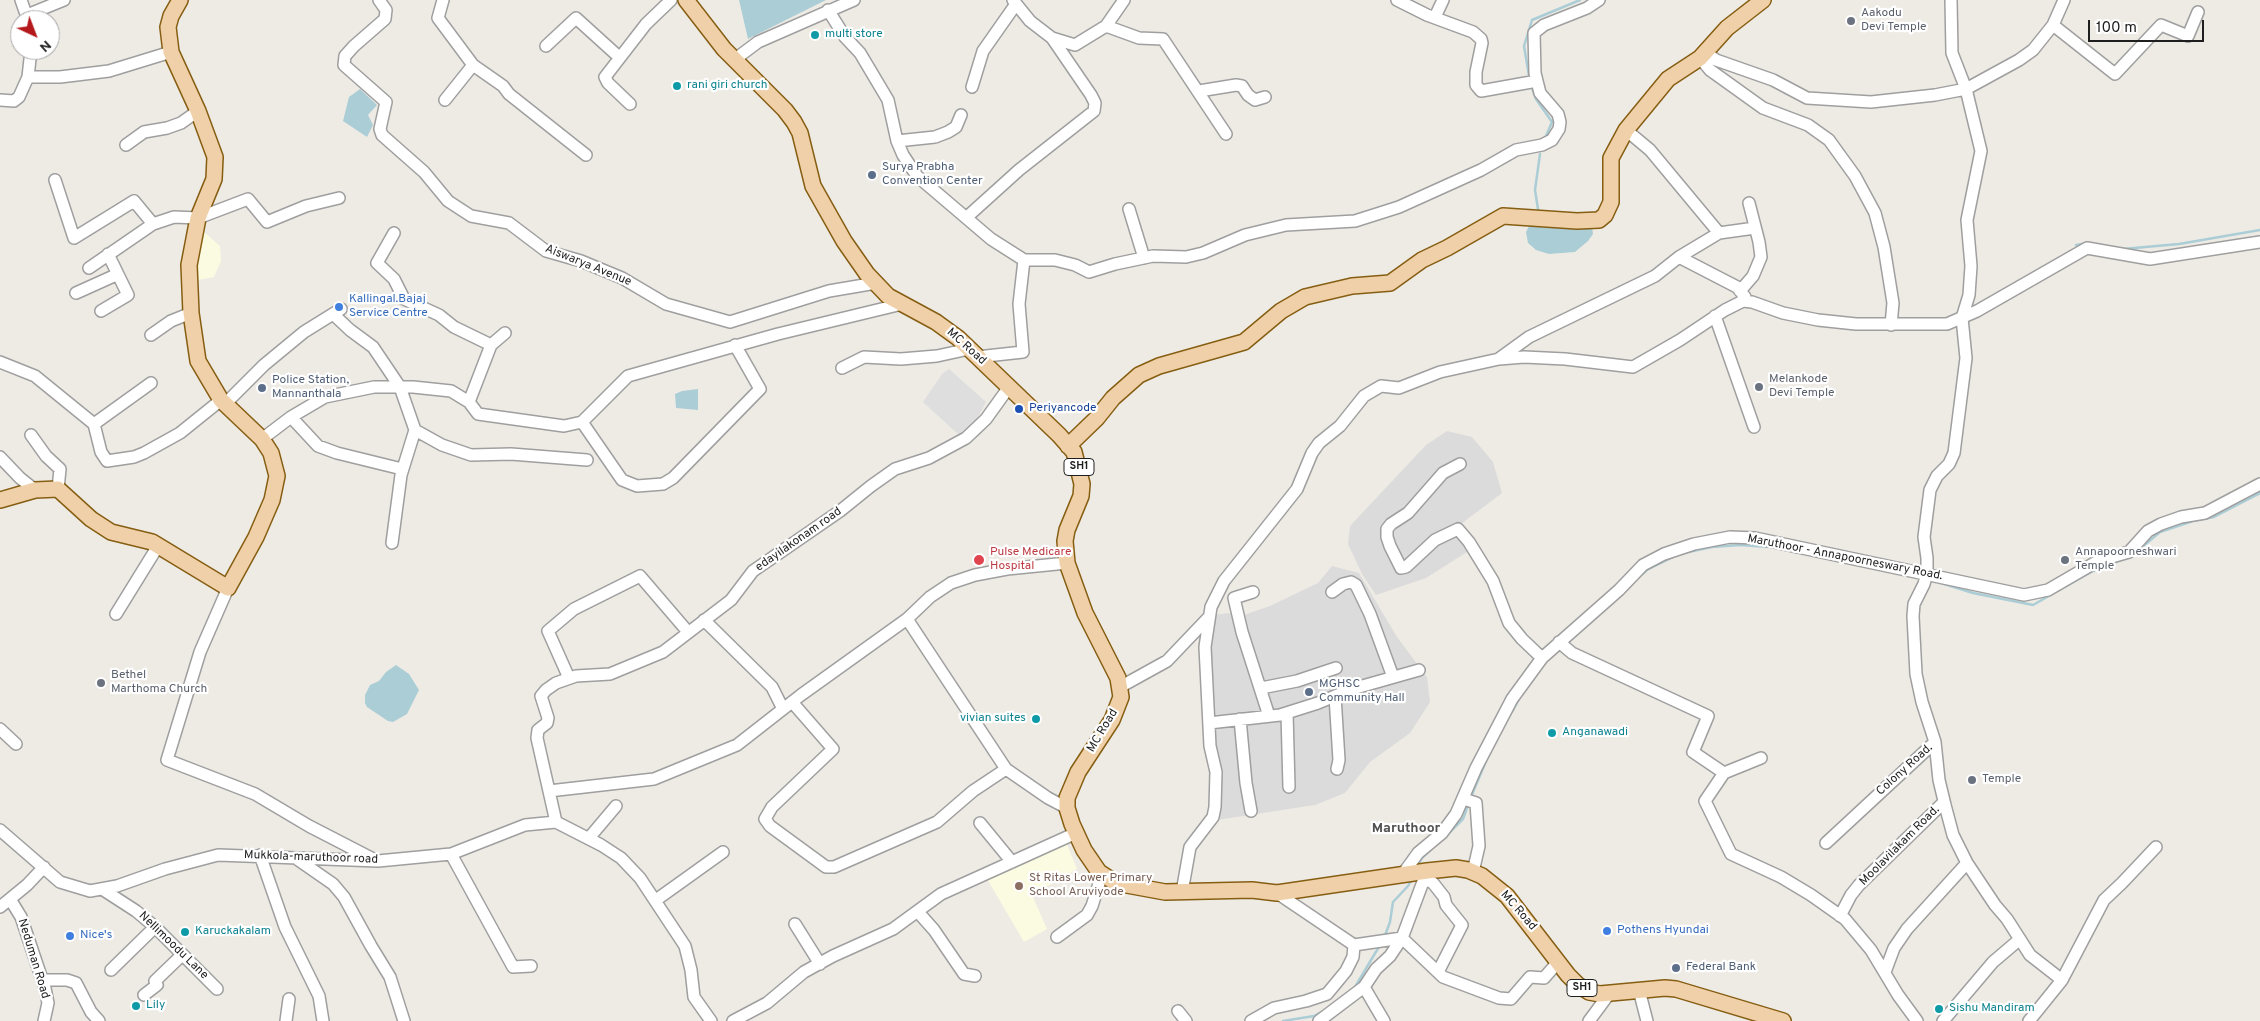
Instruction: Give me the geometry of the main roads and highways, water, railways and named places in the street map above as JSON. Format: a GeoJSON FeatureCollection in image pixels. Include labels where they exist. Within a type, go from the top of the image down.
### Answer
{"type":"FeatureCollection","features":[{"type":"Feature","properties":{"kind":"main road"},"geometry":{"type":"LineString","coordinates":[[0,500],[35,490],[58,489],[91,520],[111,532],[152,542],[228,588],[256,537],[272,500],[277,476],[271,453],[262,439],[223,402],[198,360],[191,313],[189,265],[198,218],[214,179],[215,157],[198,111],[171,52],[168,27],[171,16],[180,0]]}},
{"type":"Feature","properties":{"kind":"main road","name":"MC Road"},"geometry":{"type":"LineString","coordinates":[[686,0],[734,60],[785,110],[794,122],[800,134],[813,186],[856,260],[888,296],[936,322],[973,353],[1009,386],[1068,446],[1079,464],[1082,484],[1081,496],[1067,530],[1065,541],[1067,563],[1085,614],[1114,668],[1121,697],[1112,720],[1078,772],[1069,793],[1066,808],[1090,862],[1102,874],[1116,883],[1133,888],[1165,892],[1252,890],[1277,893],[1403,874],[1426,875],[1456,868],[1482,876],[1507,896],[1578,985],[1589,992],[1608,994],[1665,988],[1676,989],[1783,1021]]}},
{"type":"Feature","properties":{"kind":"main road"},"geometry":{"type":"LineString","coordinates":[[1068,446],[1097,418],[1113,398],[1139,375],[1159,366],[1244,342],[1281,311],[1304,297],[1352,286],[1379,286],[1390,283],[1422,260],[1454,245],[1503,216],[1577,221],[1599,220],[1611,202],[1611,158],[1626,130],[1668,79],[1703,55],[1727,28],[1763,0]]}},
{"type":"Feature","properties":{"kind":"water"},"geometry":{"type":"Polygon","coordinates":[[[739,0],[826,0],[748,39],[739,0]]]}},
{"type":"Feature","properties":{"kind":"water"},"geometry":{"type":"Polygon","coordinates":[[[360,89],[377,105],[368,115],[373,125],[367,137],[343,121],[349,97],[360,89]]]}},
{"type":"Feature","properties":{"kind":"water"},"geometry":{"type":"Polygon","coordinates":[[[1529,226],[1592,227],[1593,234],[1575,252],[1549,254],[1536,250],[1528,243],[1526,232],[1529,226]]]}},
{"type":"Feature","properties":{"kind":"water"},"geometry":{"type":"Polygon","coordinates":[[[698,389],[698,410],[676,408],[675,394],[698,389]]]}},
{"type":"Feature","properties":{"kind":"water"},"geometry":{"type":"Polygon","coordinates":[[[396,665],[409,674],[419,690],[407,714],[393,722],[388,721],[367,707],[365,695],[370,685],[379,681],[386,672],[396,665]]]}},
{"type":"Feature","properties":{"kind":"waterway"},"geometry":{"type":"LineString","coordinates":[[1529,76],[1524,46],[1532,20],[1580,0]]}},
{"type":"Feature","properties":{"kind":"waterway"},"geometry":{"type":"LineString","coordinates":[[1532,88],[1536,99],[1552,122],[1546,136]]}},
{"type":"Feature","properties":{"kind":"waterway"},"geometry":{"type":"LineString","coordinates":[[1538,209],[1535,190],[1540,154]]}},
{"type":"Feature","properties":{"kind":"waterway"},"geometry":{"type":"LineString","coordinates":[[2123,249],[2179,244],[2260,230]]}},
{"type":"Feature","properties":{"kind":"waterway"},"geometry":{"type":"LineString","coordinates":[[2076,245],[2088,243]]}},
{"type":"Feature","properties":{"kind":"waterway"},"geometry":{"type":"LineString","coordinates":[[2135,553],[2160,532],[2193,521],[2214,517],[2260,493]]}},
{"type":"Feature","properties":{"kind":"waterway"},"geometry":{"type":"LineString","coordinates":[[1639,577],[1648,569],[1679,554],[1712,547],[1740,545],[1769,547]]}},
{"type":"Feature","properties":{"kind":"waterway"},"geometry":{"type":"LineString","coordinates":[[1941,583],[1973,593],[2033,605],[2093,571],[2123,559]]}},
{"type":"Feature","properties":{"kind":"waterway"},"geometry":{"type":"LineString","coordinates":[[1512,712],[1519,699]]}},
{"type":"Feature","properties":{"kind":"waterway"},"geometry":{"type":"LineString","coordinates":[[1471,797],[1486,761]]}},
{"type":"Feature","properties":{"kind":"waterway"},"geometry":{"type":"LineString","coordinates":[[1449,833],[1463,819],[1468,805]]}},
{"type":"Feature","properties":{"kind":"waterway"},"geometry":{"type":"LineString","coordinates":[[1417,867],[1430,850]]}},
{"type":"Feature","properties":{"kind":"waterway"},"geometry":{"type":"LineString","coordinates":[[1384,938],[1390,922],[1393,902],[1412,879]]}},
{"type":"Feature","properties":{"kind":"waterway"},"geometry":{"type":"LineString","coordinates":[[1355,987],[1380,945]]}},
{"type":"Feature","properties":{"kind":"waterway"},"geometry":{"type":"LineString","coordinates":[[1283,1021],[1314,1016],[1325,1010]]}},
{"type":"Feature","properties":{"kind":"place","name":"Aakodu Devi Temple"},"geometry":{"type":"Point","coordinates":[1851,21]}},
{"type":"Feature","properties":{"kind":"place","name":"multi store"},"geometry":{"type":"Point","coordinates":[815,35]}},
{"type":"Feature","properties":{"kind":"place","name":"rani giri church"},"geometry":{"type":"Point","coordinates":[677,86]}},
{"type":"Feature","properties":{"kind":"place","name":"Surya Prabha Convention Center"},"geometry":{"type":"Point","coordinates":[872,175]}},
{"type":"Feature","properties":{"kind":"place","name":"Kallingal.Bajaj Service Centre"},"geometry":{"type":"Point","coordinates":[339,307]}},
{"type":"Feature","properties":{"kind":"place","name":"Melankode Devi Temple"},"geometry":{"type":"Point","coordinates":[1759,387]}},
{"type":"Feature","properties":{"kind":"place","name":"Police Station, Mannanthala"},"geometry":{"type":"Point","coordinates":[262,388]}},
{"type":"Feature","properties":{"kind":"place","name":"Periyancode"},"geometry":{"type":"Point","coordinates":[1019,409]}},
{"type":"Feature","properties":{"kind":"place","name":"Pulse Medicare Hospital"},"geometry":{"type":"Point","coordinates":[979,560]}},
{"type":"Feature","properties":{"kind":"place","name":"Annapoorneshwari Temple"},"geometry":{"type":"Point","coordinates":[2065,560]}},
{"type":"Feature","properties":{"kind":"place","name":"Bethel Marthoma Church"},"geometry":{"type":"Point","coordinates":[101,683]}},
{"type":"Feature","properties":{"kind":"place","name":"MGHSC Community Hall"},"geometry":{"type":"Point","coordinates":[1309,692]}},
{"type":"Feature","properties":{"kind":"place","name":"vivian suites"},"geometry":{"type":"Point","coordinates":[1036,719]}},
{"type":"Feature","properties":{"kind":"place","name":"Anganawadi"},"geometry":{"type":"Point","coordinates":[1552,733]}},
{"type":"Feature","properties":{"kind":"place","name":"Temple"},"geometry":{"type":"Point","coordinates":[1972,780]}},
{"type":"Feature","properties":{"kind":"place","name":"St Ritas Lower Primary School Aruviyode"},"geometry":{"type":"Point","coordinates":[1019,886]}},
{"type":"Feature","properties":{"kind":"place","name":"Pothens Hyundai"},"geometry":{"type":"Point","coordinates":[1607,931]}},
{"type":"Feature","properties":{"kind":"place","name":"Karuckakalam"},"geometry":{"type":"Point","coordinates":[185,932]}},
{"type":"Feature","properties":{"kind":"place","name":"Nice's"},"geometry":{"type":"Point","coordinates":[70,936]}},
{"type":"Feature","properties":{"kind":"place","name":"Federal Bank"},"geometry":{"type":"Point","coordinates":[1676,968]}},
{"type":"Feature","properties":{"kind":"place","name":"Lily"},"geometry":{"type":"Point","coordinates":[136,1006]}},
{"type":"Feature","properties":{"kind":"place","name":"Sishu Mandiram"},"geometry":{"type":"Point","coordinates":[1939,1009]}},
{"type":"Feature","properties":{"kind":"district","name":"Maruthoor"},"geometry":{"type":"Point","coordinates":[1406,829]}}]}
